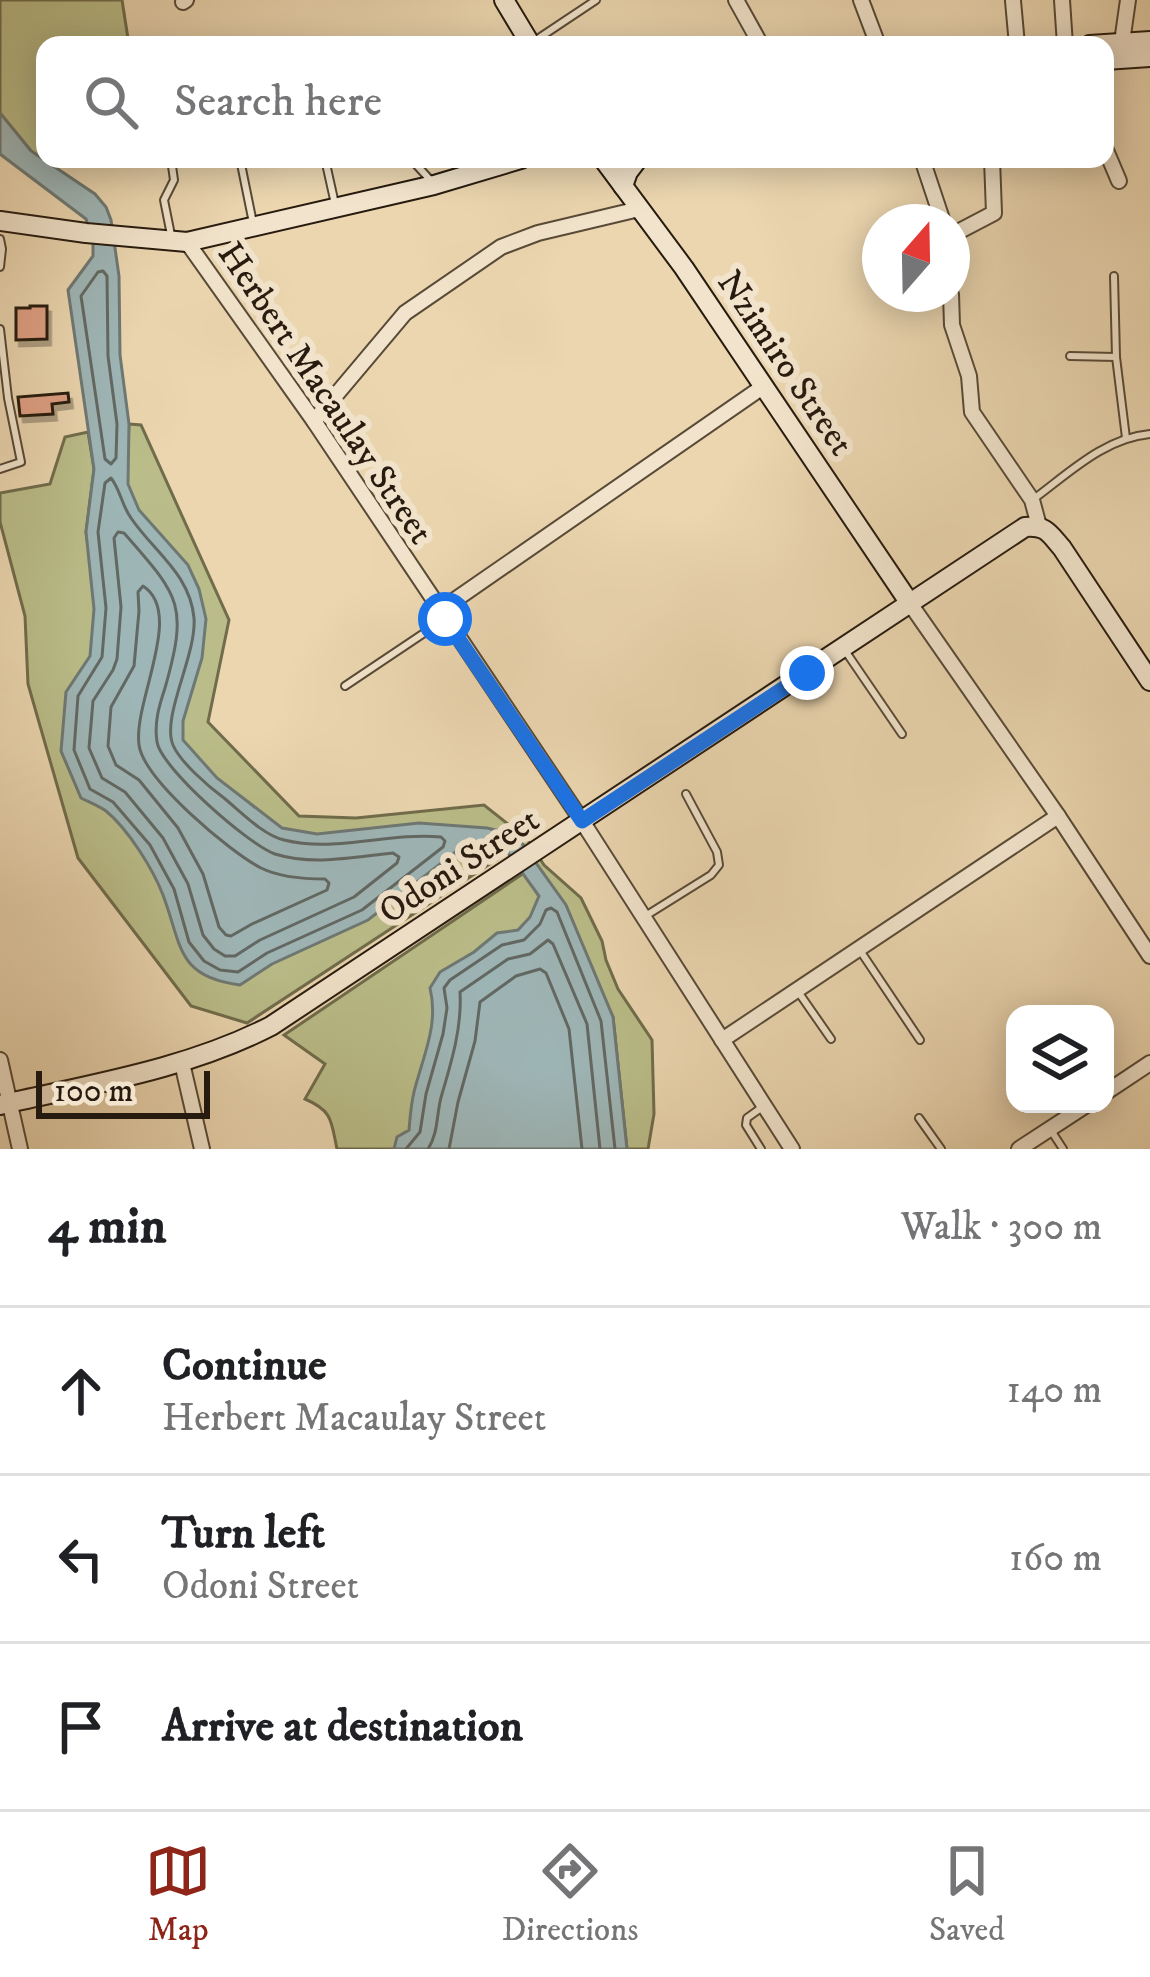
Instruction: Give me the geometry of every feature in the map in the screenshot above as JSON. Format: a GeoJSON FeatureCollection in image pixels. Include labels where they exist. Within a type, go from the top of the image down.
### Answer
{"type":"FeatureCollection","features":[{"type":"Feature","properties":{"kind":"street"},"geometry":{"type":"LineString","coordinates":[[504,0],[526,36]]}},
{"type":"Feature","properties":{"kind":"street"},"geometry":{"type":"LineString","coordinates":[[736,0],[756,36]]}},
{"type":"Feature","properties":{"kind":"street"},"geometry":{"type":"LineString","coordinates":[[861,0],[875,36]]}},
{"type":"Feature","properties":{"kind":"street"},"geometry":{"type":"LineString","coordinates":[[1062,0],[1064,36]]}},
{"type":"Feature","properties":{"kind":"street"},"geometry":{"type":"LineString","coordinates":[[1122,41],[1128,0]]}},
{"type":"Feature","properties":{"kind":"street"},"geometry":{"type":"LineString","coordinates":[[1013,1],[1017,36]]}},
{"type":"Feature","properties":{"kind":"street"},"geometry":{"type":"LineString","coordinates":[[1114,42],[1150,40]]}},
{"type":"Feature","properties":{"kind":"street"},"geometry":{"type":"LineString","coordinates":[[1114,59],[1150,57]]}},
{"type":"Feature","properties":{"kind":"street"},"geometry":{"type":"LineString","coordinates":[[0,221],[179,242],[490,168]]}},
{"type":"Feature","properties":{"kind":"street","name":"Nzimiro Street"},"geometry":{"type":"LineString","coordinates":[[610,168],[684,268],[910,605]]}},
{"type":"Feature","properties":{"kind":"street"},"geometry":{"type":"LineString","coordinates":[[623,186],[631,168]]}},
{"type":"Feature","properties":{"kind":"street"},"geometry":{"type":"LineString","coordinates":[[925,168],[938,204]]}},
{"type":"Feature","properties":{"kind":"street"},"geometry":{"type":"LineString","coordinates":[[970,226],[994,213],[992,168]]}},
{"type":"Feature","properties":{"kind":"street"},"geometry":{"type":"LineString","coordinates":[[1113,168],[1119,181]]}},
{"type":"Feature","properties":{"kind":"street"},"geometry":{"type":"LineString","coordinates":[[314,421],[405,314],[502,247],[538,233],[639,209]]}},
{"type":"Feature","properties":{"kind":"street","name":"Herbert Macaulay Street"},"geometry":{"type":"LineString","coordinates":[[179,242],[314,421],[580,818],[791,1149]]}},
{"type":"Feature","properties":{"kind":"street"},"geometry":{"type":"LineString","coordinates":[[952,312],[969,376],[972,412],[1032,500],[1039,526],[1062,548],[1150,681]]}},
{"type":"Feature","properties":{"kind":"street"},"geometry":{"type":"LineString","coordinates":[[442,615],[764,386]]}},
{"type":"Feature","properties":{"kind":"street","name":"Odoni Street"},"geometry":{"type":"LineString","coordinates":[[5,1104],[182,1063],[218,1052],[271,1026],[1012,534],[1039,526]]}},
{"type":"Feature","properties":{"kind":"street"},"geometry":{"type":"LineString","coordinates":[[910,605],[1150,956]]}},
{"type":"Feature","properties":{"kind":"street"},"geometry":{"type":"LineString","coordinates":[[722,1040],[1058,816]]}},
{"type":"Feature","properties":{"kind":"street"},"geometry":{"type":"LineString","coordinates":[[0,1060],[5,1104],[20,1149]]}},
{"type":"Feature","properties":{"kind":"street"},"geometry":{"type":"LineString","coordinates":[[182,1063],[202,1149]]}},
{"type":"Feature","properties":{"kind":"street"},"geometry":{"type":"LineString","coordinates":[[1114,1087],[1150,1063]]}},
{"type":"Feature","properties":{"kind":"street"},"geometry":{"type":"LineString","coordinates":[[1019,1149],[1074,1113]]}},
{"type":"Feature","properties":{"kind":"lane"},"geometry":{"type":"LineString","coordinates":[[544,36],[596,0]]}},
{"type":"Feature","properties":{"kind":"lane"},"geometry":{"type":"LineString","coordinates":[[172,168],[174,180],[164,200],[179,242]]}},
{"type":"Feature","properties":{"kind":"lane"},"geometry":{"type":"LineString","coordinates":[[242,168],[254,226]]}},
{"type":"Feature","properties":{"kind":"lane"},"geometry":{"type":"LineString","coordinates":[[327,168],[336,207]]}},
{"type":"Feature","properties":{"kind":"lane"},"geometry":{"type":"LineString","coordinates":[[419,168],[434,184]]}},
{"type":"Feature","properties":{"kind":"lane"},"geometry":{"type":"LineString","coordinates":[[0,239],[0,267]]}},
{"type":"Feature","properties":{"kind":"lane"},"geometry":{"type":"LineString","coordinates":[[1114,276],[1116,357],[1126,438]]}},
{"type":"Feature","properties":{"kind":"lane"},"geometry":{"type":"LineString","coordinates":[[0,329],[21,462],[0,469]]}},
{"type":"Feature","properties":{"kind":"lane"},"geometry":{"type":"LineString","coordinates":[[1070,356],[1116,357]]}},
{"type":"Feature","properties":{"kind":"lane"},"geometry":{"type":"LineString","coordinates":[[1032,500],[1100,451],[1126,438],[1150,434]]}},
{"type":"Feature","properties":{"kind":"lane"},"geometry":{"type":"LineString","coordinates":[[345,686],[442,615]]}},
{"type":"Feature","properties":{"kind":"lane"},"geometry":{"type":"LineString","coordinates":[[844,649],[902,734]]}},
{"type":"Feature","properties":{"kind":"lane"},"geometry":{"type":"LineString","coordinates":[[644,917],[719,866],[717,852],[686,794]]}},
{"type":"Feature","properties":{"kind":"lane"},"geometry":{"type":"LineString","coordinates":[[859,949],[920,1040]]}},
{"type":"Feature","properties":{"kind":"lane"},"geometry":{"type":"LineString","coordinates":[[797,991],[831,1039]]}},
{"type":"Feature","properties":{"kind":"lane"},"geometry":{"type":"LineString","coordinates":[[761,1149],[746,1125],[764,1106]]}},
{"type":"Feature","properties":{"kind":"lane"},"geometry":{"type":"LineString","coordinates":[[919,1118],[941,1149]]}},
{"type":"Feature","properties":{"kind":"lane"},"geometry":{"type":"LineString","coordinates":[[1050,1129],[1064,1149]]}},
{"type":"Feature","properties":{"kind":"green space"},"geometry":{"type":"Polygon","coordinates":[[[0,0],[122,0],[128,36],[36,36],[36,154],[0,113],[0,0]]]}},
{"type":"Feature","properties":{"kind":"green space"},"geometry":{"type":"Polygon","coordinates":[[[129,424],[141,425],[229,620],[208,722],[299,816],[356,818],[484,805],[527,839],[544,865],[581,898],[618,989],[652,1040],[654,1114],[648,1149],[627,1149],[613,1017],[504,832],[218,871],[123,538],[129,424]]]}},
{"type":"Feature","properties":{"kind":"green space"},"geometry":{"type":"Polygon","coordinates":[[[88,432],[94,469],[86,532],[121,762],[406,891],[463,850],[508,852],[247,1023],[191,1006],[78,858],[28,684],[25,616],[0,522],[0,493],[50,484],[65,437],[88,432]]]}},
{"type":"Feature","properties":{"kind":"green space"},"geometry":{"type":"Polygon","coordinates":[[[524,873],[539,896],[587,1149],[337,1149],[329,1118],[305,1099],[325,1064],[284,1035],[524,873]]]}},
{"type":"Feature","properties":{"kind":"water"},"geometry":{"type":"Polygon","coordinates":[[[0,113],[36,154],[36,168],[56,168],[95,194],[111,220],[129,424],[128,484],[139,510],[188,565],[206,619],[183,740],[217,778],[282,828],[317,834],[419,823],[487,828],[521,842],[566,905],[613,1017],[627,1149],[394,1149],[397,1137],[409,1130],[431,1028],[430,988],[440,972],[497,933],[518,930],[539,896],[508,853],[484,845],[462,847],[368,920],[272,964],[240,985],[204,975],[193,966],[139,850],[106,811],[81,798],[61,751],[66,692],[90,656],[94,609],[86,532],[94,469],[68,290],[93,256],[93,242],[86,219],[0,154],[0,113]]]}},
{"type":"Feature","properties":{"kind":"building"},"geometry":{"type":"Polygon","coordinates":[[[47,306],[47,339],[16,340],[16,308],[47,306]]]}},
{"type":"Feature","properties":{"kind":"building"},"geometry":{"type":"Polygon","coordinates":[[[68,393],[69,402],[52,404],[53,414],[20,416],[18,397],[68,393]]]}},
{"type":"Feature","properties":{"kind":"route"},"geometry":{"type":"LineString","coordinates":[[445,619],[582,821],[807,673]]}}]}
